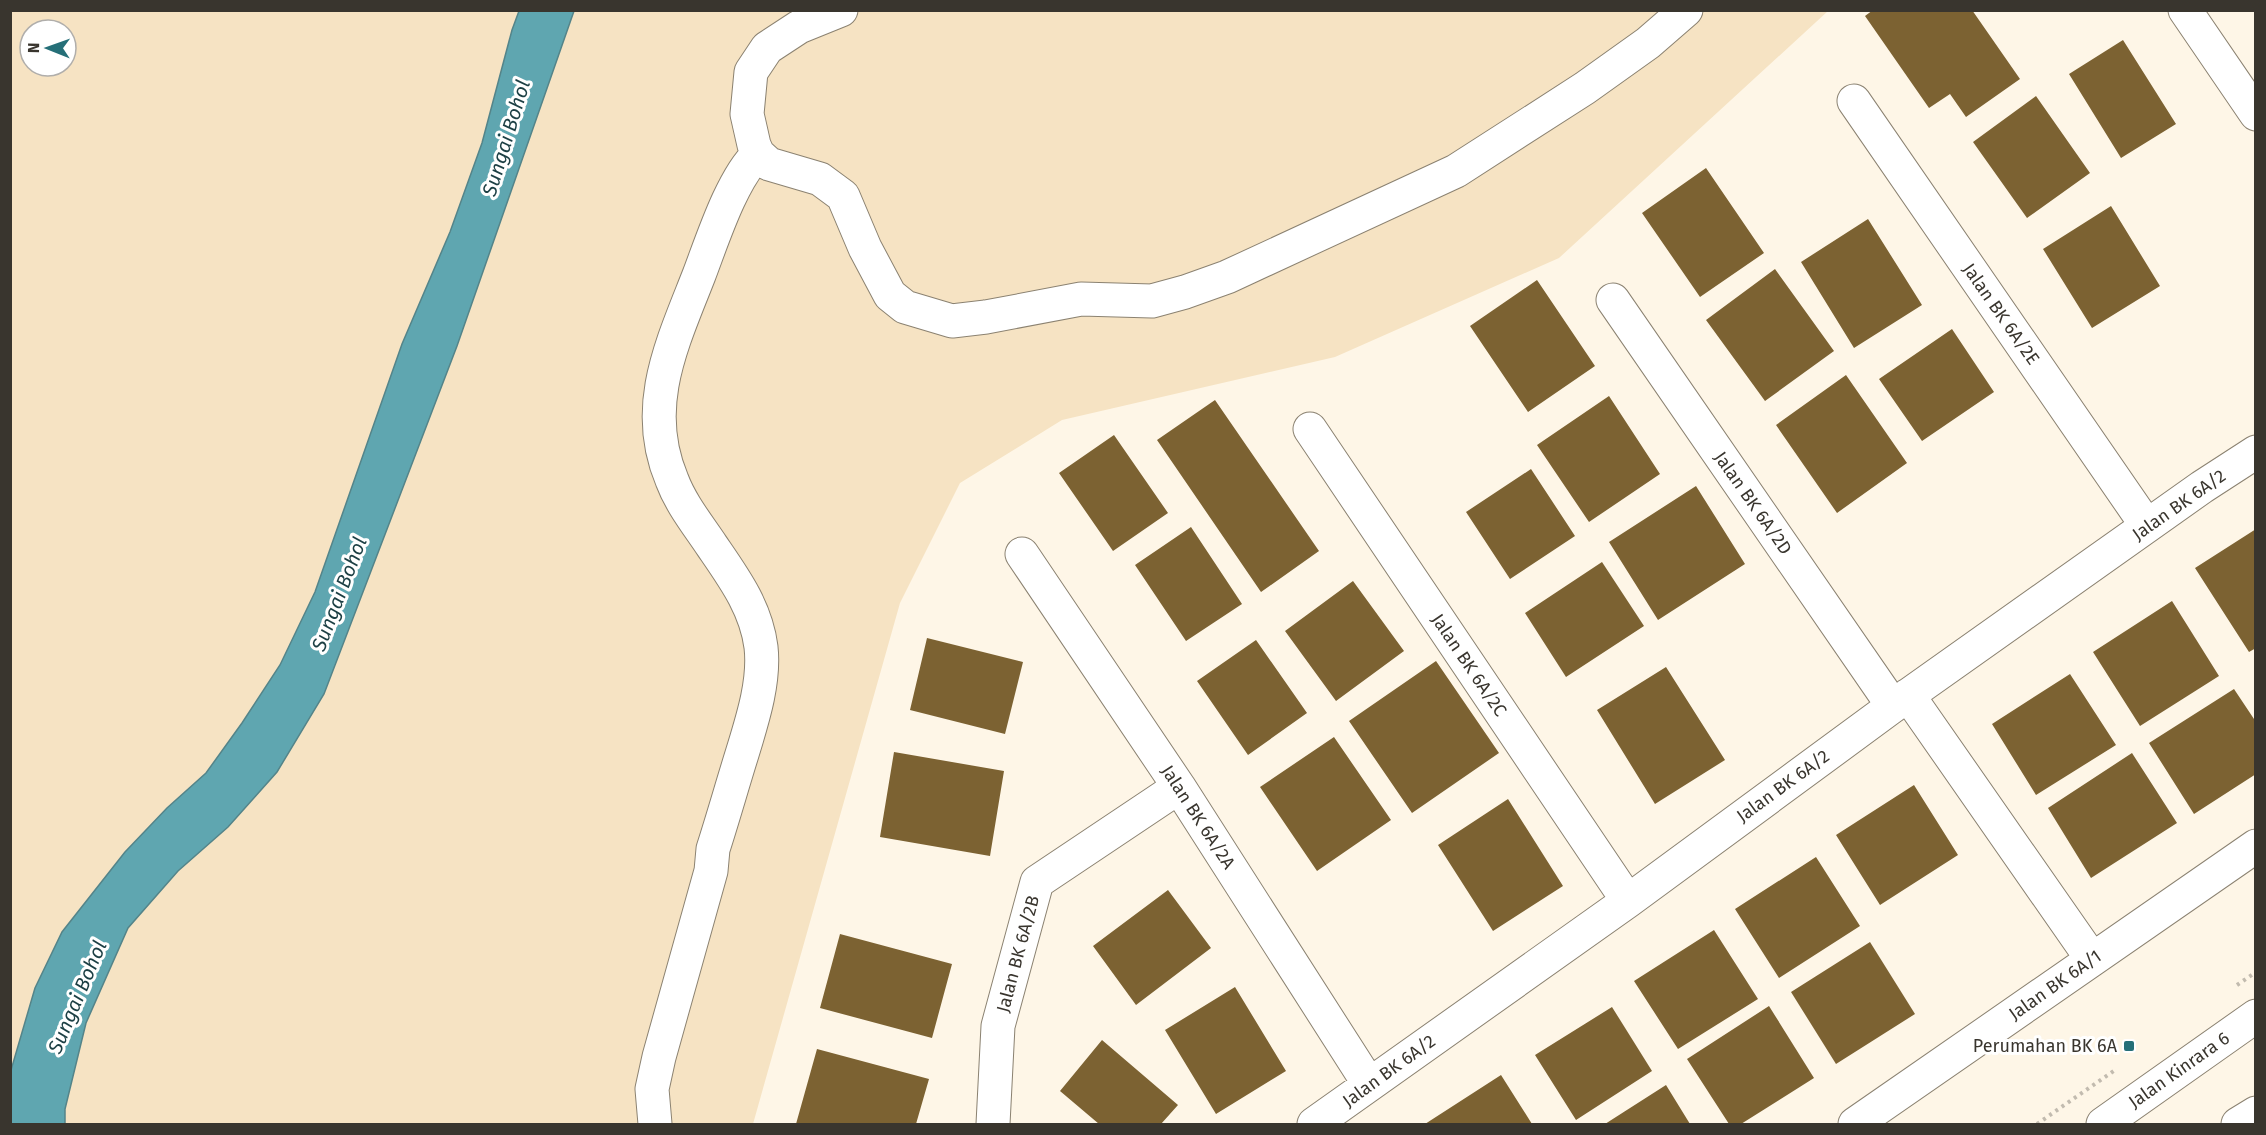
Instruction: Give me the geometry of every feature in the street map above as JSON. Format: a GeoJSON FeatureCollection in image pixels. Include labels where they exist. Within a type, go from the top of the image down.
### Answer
{"type":"FeatureCollection","features":[{"type":"Feature","properties":{"kind":"street"},"geometry":{"type":"LineString","coordinates":[[841,10],[799,27],[767,48],[751,72],[747,114],[758,154],[770,164],[820,178],[843,196],[865,248],[890,295],[914,310],[952,321],[1081,299],[1152,301],[1227,277],[1456,171],[1585,88],[1648,43],[1686,10]]}},
{"type":"Feature","properties":{"kind":"street"},"geometry":{"type":"LineString","coordinates":[[2185,10],[2250,93]]}},
{"type":"Feature","properties":{"kind":"street","name":"Jalan BK 6A/2E"},"geometry":{"type":"LineString","coordinates":[[1854,101],[2147,526]]}},
{"type":"Feature","properties":{"kind":"street"},"geometry":{"type":"LineString","coordinates":[[655,1125],[652,1089],[659,1057],[711,871],[713,849],[754,714],[761,648],[755,622],[744,592],[690,514],[672,481],[662,451],[658,414],[660,389],[674,338],[714,234],[740,178],[749,162],[758,154]]}},
{"type":"Feature","properties":{"kind":"street","name":"Jalan BK 6A/2D"},"geometry":{"type":"LineString","coordinates":[[1613,300],[1900,701],[2092,959]]}},
{"type":"Feature","properties":{"kind":"street","name":"Jalan BK 6A/2C"},"geometry":{"type":"LineString","coordinates":[[1310,429],[1628,900]]}},
{"type":"Feature","properties":{"kind":"street","name":"Jalan BK 6A/2"},"geometry":{"type":"LineString","coordinates":[[1314,1125],[1900,701],[2147,526],[2256,452]]}},
{"type":"Feature","properties":{"kind":"street","name":"Jalan BK 6A/2A"},"geometry":{"type":"LineString","coordinates":[[1022,554],[1179,788],[1370,1084]]}},
{"type":"Feature","properties":{"kind":"street","name":"Jalan BK 6A/2B"},"geometry":{"type":"LineString","coordinates":[[993,1125],[998,1026],[1037,882],[1179,788]]}},
{"type":"Feature","properties":{"kind":"street","name":"Jalan BK 6A/1"},"geometry":{"type":"LineString","coordinates":[[1855,1125],[2256,846]]}},
{"type":"Feature","properties":{"kind":"street","name":"Jalan Kinrara 6"},"geometry":{"type":"LineString","coordinates":[[2103,1125],[2256,1016]]}},
{"type":"Feature","properties":{"kind":"street"},"geometry":{"type":"LineString","coordinates":[[2238,1125],[2256,1113]]}},
{"type":"Feature","properties":{"kind":"shaded area"},"geometry":{"type":"Polygon","coordinates":[[[10,11],[1828,11],[1559,258],[1335,357],[1062,420],[960,483],[900,603],[753,1124],[11,1124],[10,11]]]}},
{"type":"Feature","properties":{"kind":"water","name":"Sungai Bohol"},"geometry":{"type":"Polygon","coordinates":[[[519,11],[574,11],[457,346],[324,694],[277,772],[228,827],[178,871],[128,928],[86,1023],[65,1109],[65,1124],[11,1124],[11,1070],[35,988],[62,932],[125,852],[167,808],[206,773],[280,665],[315,592],[402,344],[450,232],[482,143],[519,11]]]}},
{"type":"Feature","properties":{"kind":"building"},"geometry":{"type":"Polygon","coordinates":[[[1873,10],[1972,10],[2020,79],[1966,117],[1950,94],[1929,108],[1865,16],[1873,10]]]}},
{"type":"Feature","properties":{"kind":"building"},"geometry":{"type":"Polygon","coordinates":[[[2123,40],[2176,124],[2121,158],[2069,74],[2123,40]]]}},
{"type":"Feature","properties":{"kind":"building"},"geometry":{"type":"Polygon","coordinates":[[[2036,96],[2090,173],[2027,218],[1973,142],[2036,96]]]}},
{"type":"Feature","properties":{"kind":"building"},"geometry":{"type":"Polygon","coordinates":[[[1706,168],[1764,253],[1700,297],[1642,213],[1706,168]]]}},
{"type":"Feature","properties":{"kind":"building"},"geometry":{"type":"Polygon","coordinates":[[[2111,206],[2160,286],[2092,328],[2043,249],[2111,206]]]}},
{"type":"Feature","properties":{"kind":"building"},"geometry":{"type":"Polygon","coordinates":[[[1868,219],[1922,305],[1854,348],[1801,262],[1868,219]]]}},
{"type":"Feature","properties":{"kind":"building"},"geometry":{"type":"Polygon","coordinates":[[[1775,269],[1834,351],[1765,401],[1706,320],[1775,269]]]}},
{"type":"Feature","properties":{"kind":"building"},"geometry":{"type":"Polygon","coordinates":[[[1537,280],[1595,366],[1528,412],[1470,326],[1537,280]]]}},
{"type":"Feature","properties":{"kind":"building"},"geometry":{"type":"Polygon","coordinates":[[[1952,329],[1994,392],[1922,441],[1879,379],[1952,329]]]}},
{"type":"Feature","properties":{"kind":"building"},"geometry":{"type":"Polygon","coordinates":[[[1846,375],[1907,463],[1837,513],[1776,425],[1846,375]]]}},
{"type":"Feature","properties":{"kind":"building"},"geometry":{"type":"Polygon","coordinates":[[[1609,396],[1660,474],[1589,522],[1537,445],[1609,396]]]}},
{"type":"Feature","properties":{"kind":"building"},"geometry":{"type":"Polygon","coordinates":[[[1215,400],[1319,551],[1261,592],[1157,440],[1215,400]]]}},
{"type":"Feature","properties":{"kind":"building"},"geometry":{"type":"Polygon","coordinates":[[[1114,435],[1168,513],[1113,551],[1059,473],[1114,435]]]}},
{"type":"Feature","properties":{"kind":"building"},"geometry":{"type":"Polygon","coordinates":[[[1531,469],[1575,536],[1510,579],[1466,512],[1531,469]]]}},
{"type":"Feature","properties":{"kind":"building"},"geometry":{"type":"Polygon","coordinates":[[[1696,486],[1745,564],[1658,620],[1609,542],[1696,486]]]}},
{"type":"Feature","properties":{"kind":"building"},"geometry":{"type":"Polygon","coordinates":[[[1191,527],[1242,604],[1186,641],[1135,565],[1191,527]]]}},
{"type":"Feature","properties":{"kind":"building"},"geometry":{"type":"Polygon","coordinates":[[[2256,529],[2256,648],[2249,652],[2195,568],[2256,529]]]}},
{"type":"Feature","properties":{"kind":"building"},"geometry":{"type":"Polygon","coordinates":[[[1602,562],[1644,626],[1566,677],[1525,613],[1602,562]]]}},
{"type":"Feature","properties":{"kind":"building"},"geometry":{"type":"Polygon","coordinates":[[[1353,581],[1404,651],[1336,701],[1285,631],[1353,581]]]}},
{"type":"Feature","properties":{"kind":"building"},"geometry":{"type":"Polygon","coordinates":[[[2172,601],[2219,676],[2140,726],[2093,652],[2172,601]]]}},
{"type":"Feature","properties":{"kind":"building"},"geometry":{"type":"Polygon","coordinates":[[[927,638],[1023,662],[1005,734],[910,710],[927,638]]]}},
{"type":"Feature","properties":{"kind":"building"},"geometry":{"type":"Polygon","coordinates":[[[1256,640],[1307,713],[1248,755],[1197,681],[1256,640]]]}},
{"type":"Feature","properties":{"kind":"building"},"geometry":{"type":"Polygon","coordinates":[[[1436,661],[1499,753],[1412,813],[1349,721],[1436,661]]]}},
{"type":"Feature","properties":{"kind":"building"},"geometry":{"type":"Polygon","coordinates":[[[1666,667],[1725,760],[1655,804],[1597,710],[1666,667]]]}},
{"type":"Feature","properties":{"kind":"building"},"geometry":{"type":"Polygon","coordinates":[[[2070,674],[2116,745],[2036,795],[1992,724],[2070,674]]]}},
{"type":"Feature","properties":{"kind":"building"},"geometry":{"type":"Polygon","coordinates":[[[2234,689],[2256,722],[2256,774],[2194,814],[2149,743],[2234,689]]]}},
{"type":"Feature","properties":{"kind":"building"},"geometry":{"type":"Polygon","coordinates":[[[1334,737],[1391,820],[1317,871],[1260,787],[1334,737]]]}},
{"type":"Feature","properties":{"kind":"building"},"geometry":{"type":"Polygon","coordinates":[[[894,752],[1004,771],[990,856],[880,837],[894,752]]]}},
{"type":"Feature","properties":{"kind":"building"},"geometry":{"type":"Polygon","coordinates":[[[2132,753],[2177,823],[2091,878],[2048,808],[2132,753]]]}},
{"type":"Feature","properties":{"kind":"building"},"geometry":{"type":"Polygon","coordinates":[[[1914,785],[1958,855],[1880,905],[1836,835],[1914,785]]]}},
{"type":"Feature","properties":{"kind":"building"},"geometry":{"type":"Polygon","coordinates":[[[1508,799],[1563,886],[1493,931],[1438,845],[1508,799]]]}},
{"type":"Feature","properties":{"kind":"building"},"geometry":{"type":"Polygon","coordinates":[[[1816,857],[1860,926],[1779,978],[1735,909],[1816,857]]]}},
{"type":"Feature","properties":{"kind":"building"},"geometry":{"type":"Polygon","coordinates":[[[1168,890],[1211,948],[1136,1005],[1093,946],[1168,890]]]}},
{"type":"Feature","properties":{"kind":"building"},"geometry":{"type":"Polygon","coordinates":[[[1714,930],[1758,999],[1678,1049],[1634,981],[1714,930]]]}},
{"type":"Feature","properties":{"kind":"building"},"geometry":{"type":"Polygon","coordinates":[[[840,934],[952,964],[932,1038],[820,1008],[840,934]]]}},
{"type":"Feature","properties":{"kind":"building"},"geometry":{"type":"Polygon","coordinates":[[[1870,942],[1915,1014],[1836,1064],[1791,992],[1870,942]]]}},
{"type":"Feature","properties":{"kind":"building"},"geometry":{"type":"Polygon","coordinates":[[[1235,987],[1286,1071],[1216,1114],[1165,1030],[1235,987]]]}},
{"type":"Feature","properties":{"kind":"building"},"geometry":{"type":"Polygon","coordinates":[[[1769,1006],[1814,1078],[1741,1124],[1729,1124],[1687,1059],[1769,1006]]]}},
{"type":"Feature","properties":{"kind":"building"},"geometry":{"type":"Polygon","coordinates":[[[1612,1007],[1652,1071],[1576,1120],[1535,1055],[1612,1007]]]}},
{"type":"Feature","properties":{"kind":"building"},"geometry":{"type":"Polygon","coordinates":[[[1102,1040],[1178,1105],[1161,1124],[1099,1124],[1060,1091],[1102,1040]]]}},
{"type":"Feature","properties":{"kind":"building"},"geometry":{"type":"Polygon","coordinates":[[[817,1049],[929,1079],[916,1124],[796,1124],[817,1049]]]}},
{"type":"Feature","properties":{"kind":"building"},"geometry":{"type":"Polygon","coordinates":[[[1501,1075],[1532,1124],[1425,1124],[1501,1075]]]}},
{"type":"Feature","properties":{"kind":"building"},"geometry":{"type":"Polygon","coordinates":[[[1666,1085],[1690,1124],[1605,1124],[1666,1085]]]}},
{"type":"Feature","properties":{"kind":"place","name":"Perumahan BK 6A"},"geometry":{"type":"Point","coordinates":[2129,1046]}}]}
